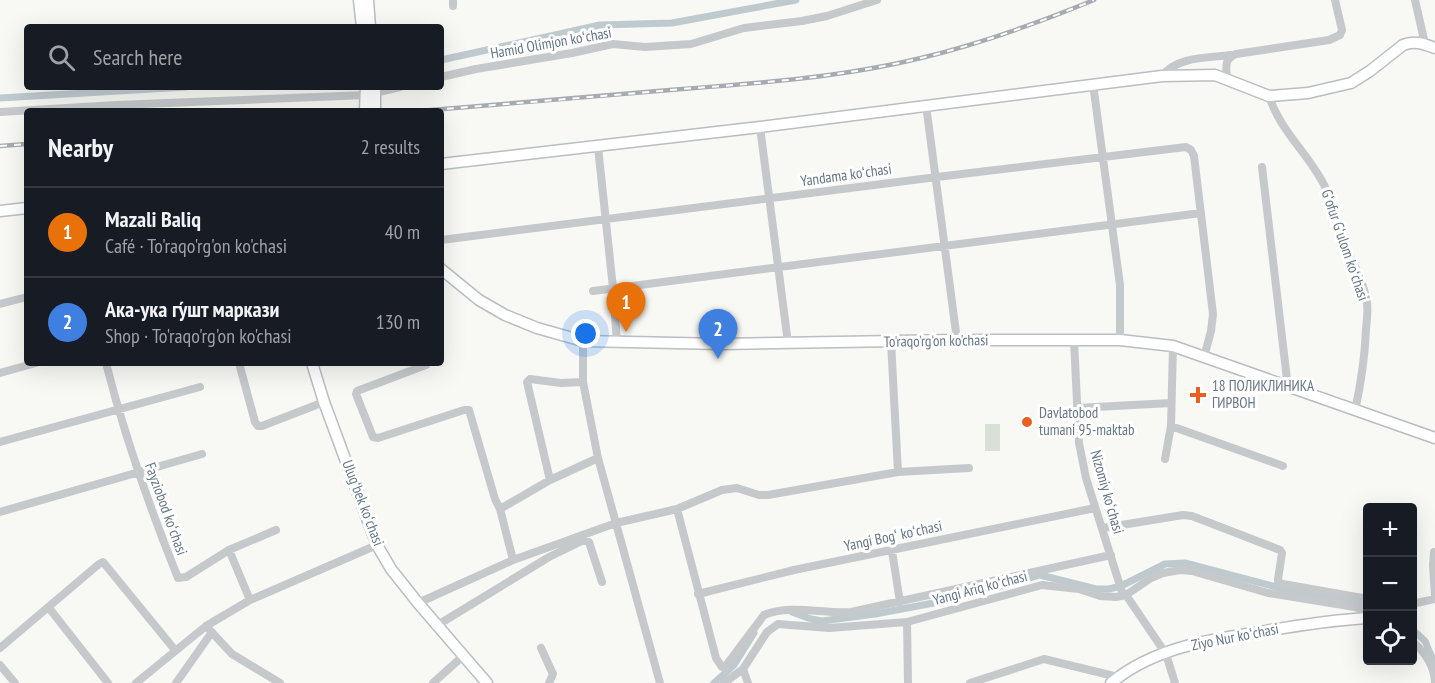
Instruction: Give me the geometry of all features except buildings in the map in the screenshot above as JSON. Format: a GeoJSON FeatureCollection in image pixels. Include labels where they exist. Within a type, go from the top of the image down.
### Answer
{"type":"FeatureCollection","features":[{"type":"Feature","properties":{"kind":"street"},"geometry":{"type":"LineString","coordinates":[[359,0],[362,24]]}},
{"type":"Feature","properties":{"kind":"street"},"geometry":{"type":"LineString","coordinates":[[368,0],[370,24]]}},
{"type":"Feature","properties":{"kind":"street","name":"Hamid Olimjon koʻchasi"},"geometry":{"type":"LineString","coordinates":[[444,76],[613,44],[645,47],[691,44],[744,28],[827,16],[877,0]]}},
{"type":"Feature","properties":{"kind":"street"},"geometry":{"type":"LineString","coordinates":[[1162,76],[1167,69],[1180,62],[1337,37],[1342,30],[1335,0]]}},
{"type":"Feature","properties":{"kind":"street"},"geometry":{"type":"LineString","coordinates":[[1415,0],[1430,46]]}},
{"type":"Feature","properties":{"kind":"street"},"geometry":{"type":"LineString","coordinates":[[444,164],[598,147],[1162,76],[1215,75],[1269,96],[1308,93],[1352,83],[1403,45],[1414,42],[1430,46]]}},
{"type":"Feature","properties":{"kind":"street"},"geometry":{"type":"LineString","coordinates":[[1227,78],[1226,60],[1229,56],[1236,54]]}},
{"type":"Feature","properties":{"kind":"street"},"geometry":{"type":"LineString","coordinates":[[1093,84],[1120,285],[1120,340]]}},
{"type":"Feature","properties":{"kind":"street"},"geometry":{"type":"LineString","coordinates":[[366,108],[371,90]]}},
{"type":"Feature","properties":{"kind":"street"},"geometry":{"type":"LineString","coordinates":[[371,90],[374,108]]}},
{"type":"Feature","properties":{"kind":"street"},"geometry":{"type":"LineString","coordinates":[[66,108],[371,90]]}},
{"type":"Feature","properties":{"kind":"street","name":"Gʻofur Gʻulom koʻchasi"},"geometry":{"type":"LineString","coordinates":[[1269,96],[1279,120],[1298,144],[1326,188],[1345,247],[1364,288],[1367,301],[1365,355],[1363,378],[1355,411]]}},
{"type":"Feature","properties":{"kind":"street"},"geometry":{"type":"LineString","coordinates":[[926,105],[957,340]]}},
{"type":"Feature","properties":{"kind":"street"},"geometry":{"type":"LineString","coordinates":[[0,112],[24,111]]}},
{"type":"Feature","properties":{"kind":"street"},"geometry":{"type":"LineString","coordinates":[[760,127],[788,343]]}},
{"type":"Feature","properties":{"kind":"street"},"geometry":{"type":"LineString","coordinates":[[598,147],[613,288],[616,343]]}},
{"type":"Feature","properties":{"kind":"street","name":"Yandama koʻchasi"},"geometry":{"type":"LineString","coordinates":[[444,240],[1186,147],[1194,156],[1213,314],[1204,357]]}},
{"type":"Feature","properties":{"kind":"street"},"geometry":{"type":"LineString","coordinates":[[1262,167],[1288,388]]}},
{"type":"Feature","properties":{"kind":"street"},"geometry":{"type":"LineString","coordinates":[[0,211],[24,208]]}},
{"type":"Feature","properties":{"kind":"street"},"geometry":{"type":"LineString","coordinates":[[592,291],[1201,213]]}},
{"type":"Feature","properties":{"kind":"street","name":"To'raqo'rg'on ko'chasi"},"geometry":{"type":"LineString","coordinates":[[444,271],[479,300],[505,315],[537,328],[583,341],[788,343],[1120,340],[1173,346],[1435,438]]}},
{"type":"Feature","properties":{"kind":"street"},"geometry":{"type":"LineString","coordinates":[[0,304],[24,298]]}},
{"type":"Feature","properties":{"kind":"street","name":"Nizomiy koʻchasi"},"geometry":{"type":"LineString","coordinates":[[1074,340],[1079,443],[1086,478],[1119,583],[1166,654],[1175,683]]}},
{"type":"Feature","properties":{"kind":"street"},"geometry":{"type":"LineString","coordinates":[[583,341],[583,382],[598,458],[660,683]]}},
{"type":"Feature","properties":{"kind":"street"},"geometry":{"type":"LineString","coordinates":[[891,342],[898,472]]}},
{"type":"Feature","properties":{"kind":"street"},"geometry":{"type":"LineString","coordinates":[[1165,459],[1171,426],[1173,346]]}},
{"type":"Feature","properties":{"kind":"street"},"geometry":{"type":"LineString","coordinates":[[0,373],[25,366]]}},
{"type":"Feature","properties":{"kind":"street","name":"Fayziobod koʻchasi"},"geometry":{"type":"LineString","coordinates":[[107,366],[147,503],[178,578],[186,577],[229,550]]}},
{"type":"Feature","properties":{"kind":"street"},"geometry":{"type":"LineString","coordinates":[[240,366],[258,426],[324,402]]}},
{"type":"Feature","properties":{"kind":"street","name":"Ulugʻbek koʻchasi"},"geometry":{"type":"LineString","coordinates":[[313,366],[377,545],[391,568],[436,626],[487,683]]}},
{"type":"Feature","properties":{"kind":"street"},"geometry":{"type":"LineString","coordinates":[[423,366],[357,391],[356,394],[369,430],[373,437],[378,438],[469,410],[500,509],[513,560]]}},
{"type":"Feature","properties":{"kind":"street"},"geometry":{"type":"LineString","coordinates":[[550,480],[527,381],[530,379],[561,383],[583,382]]}},
{"type":"Feature","properties":{"kind":"street"},"geometry":{"type":"LineString","coordinates":[[0,442],[200,387]]}},
{"type":"Feature","properties":{"kind":"street"},"geometry":{"type":"LineString","coordinates":[[1077,408],[1171,403]]}},
{"type":"Feature","properties":{"kind":"street"},"geometry":{"type":"LineString","coordinates":[[1171,426],[1283,466]]}},
{"type":"Feature","properties":{"kind":"street"},"geometry":{"type":"LineString","coordinates":[[0,512],[202,454]]}},
{"type":"Feature","properties":{"kind":"street"},"geometry":{"type":"LineString","coordinates":[[500,509],[550,480],[598,458]]}},
{"type":"Feature","properties":{"kind":"street"},"geometry":{"type":"LineString","coordinates":[[418,603],[513,560],[616,523],[677,509],[722,490],[737,488],[759,495],[768,495],[898,472],[969,468]]}},
{"type":"Feature","properties":{"kind":"street","name":"Yangi Bogʻ koʻchasi"},"geometry":{"type":"LineString","coordinates":[[698,594],[794,570],[1095,508]]}},
{"type":"Feature","properties":{"kind":"street"},"geometry":{"type":"LineString","coordinates":[[677,509],[716,658],[720,666],[725,667],[764,615],[773,611],[834,613],[900,602],[1111,555]]}},
{"type":"Feature","properties":{"kind":"street"},"geometry":{"type":"LineString","coordinates":[[1102,528],[1174,516],[1192,516],[1280,550],[1282,553],[1278,582],[1282,584],[1363,598]]}},
{"type":"Feature","properties":{"kind":"street"},"geometry":{"type":"LineString","coordinates":[[250,600],[229,550],[276,530]]}},
{"type":"Feature","properties":{"kind":"street"},"geometry":{"type":"LineString","coordinates":[[436,626],[549,557],[584,540],[589,542],[602,582]]}},
{"type":"Feature","properties":{"kind":"street"},"geometry":{"type":"LineString","coordinates":[[136,683],[175,650],[250,600],[377,545]]}},
{"type":"Feature","properties":{"kind":"street"},"geometry":{"type":"LineString","coordinates":[[892,551],[900,602]]}},
{"type":"Feature","properties":{"kind":"street"},"geometry":{"type":"LineString","coordinates":[[1417,603],[1435,597],[1432,565],[1434,552]]}},
{"type":"Feature","properties":{"kind":"street"},"geometry":{"type":"LineString","coordinates":[[0,648],[103,562],[175,650]]}},
{"type":"Feature","properties":{"kind":"street"},"geometry":{"type":"LineString","coordinates":[[1124,593],[1163,573],[1188,570],[1268,593],[1355,607],[1365,611]]}},
{"type":"Feature","properties":{"kind":"street","name":"Yangi Ariq koʻchasi"},"geometry":{"type":"LineString","coordinates":[[724,683],[742,669],[767,632],[778,624],[829,628],[907,622],[1042,585],[1079,589],[1100,596],[1116,597],[1124,593]]}},
{"type":"Feature","properties":{"kind":"street"},"geometry":{"type":"LineString","coordinates":[[49,608],[108,683]]}},
{"type":"Feature","properties":{"kind":"street","name":"Ziyo Nur koʻchasi"},"geometry":{"type":"LineString","coordinates":[[1114,680],[1135,665],[1176,649],[1219,638],[1304,624],[1363,618]]}},
{"type":"Feature","properties":{"kind":"street"},"geometry":{"type":"LineString","coordinates":[[907,622],[908,683]]}},
{"type":"Feature","properties":{"kind":"street"},"geometry":{"type":"LineString","coordinates":[[176,683],[209,629]]}},
{"type":"Feature","properties":{"kind":"street"},"geometry":{"type":"LineString","coordinates":[[209,629],[232,654],[280,683]]}},
{"type":"Feature","properties":{"kind":"street"},"geometry":{"type":"LineString","coordinates":[[1417,645],[1425,652],[1435,676],[1435,682]]}},
{"type":"Feature","properties":{"kind":"street"},"geometry":{"type":"LineString","coordinates":[[541,648],[553,674],[549,683]]}},
{"type":"Feature","properties":{"kind":"street"},"geometry":{"type":"LineString","coordinates":[[433,683],[463,656]]}},
{"type":"Feature","properties":{"kind":"street"},"geometry":{"type":"LineString","coordinates":[[970,683],[1044,659],[1114,680]]}},
{"type":"Feature","properties":{"kind":"street"},"geometry":{"type":"LineString","coordinates":[[0,665],[15,683]]}},
{"type":"Feature","properties":{"kind":"street"},"geometry":{"type":"LineString","coordinates":[[742,669],[748,683]]}},
{"type":"Feature","properties":{"kind":"shaded area"},"geometry":{"type":"Polygon","coordinates":[[[985,424],[1000,424],[1000,451],[985,451],[985,424]]]}},
{"type":"Feature","properties":{"kind":"waterway"},"geometry":{"type":"LineString","coordinates":[[444,59],[600,25],[672,23],[796,0]]}},
{"type":"Feature","properties":{"kind":"waterway"},"geometry":{"type":"LineString","coordinates":[[0,98],[135,90]]}},
{"type":"Feature","properties":{"kind":"waterway"},"geometry":{"type":"LineString","coordinates":[[792,612],[822,621],[875,614],[955,599],[1040,575],[1096,589],[1109,589],[1121,586],[1165,564],[1185,563],[1280,588],[1363,603]]}},
{"type":"Feature","properties":{"kind":"waterway"},"geometry":{"type":"LineString","coordinates":[[714,683],[734,665],[754,633]]}},
{"type":"Feature","properties":{"kind":"waterway"},"geometry":{"type":"LineString","coordinates":[[1417,634],[1425,641],[1435,665]]}},
{"type":"Feature","properties":{"kind":"railway"},"geometry":{"type":"LineString","coordinates":[[444,109],[772,82],[892,65],[987,40],[1094,0]]}},
{"type":"Feature","properties":{"kind":"railway"},"geometry":{"type":"LineString","coordinates":[[0,146],[24,144]]}},
{"type":"Feature","properties":{"kind":"place","name":"Mazali Baliq"},"geometry":{"type":"Point","coordinates":[626,332]}},
{"type":"Feature","properties":{"kind":"place","name":"Ака-ука гу́шт маркази"},"geometry":{"type":"Point","coordinates":[718,359]}},
{"type":"Feature","properties":{"kind":"place","name":"18 ПОЛИКЛИНИКА ГИРВОН"},"geometry":{"type":"Point","coordinates":[1198,395]}},
{"type":"Feature","properties":{"kind":"place","name":"Davlatobod tumani 95-maktab"},"geometry":{"type":"Point","coordinates":[1027,422]}}]}
